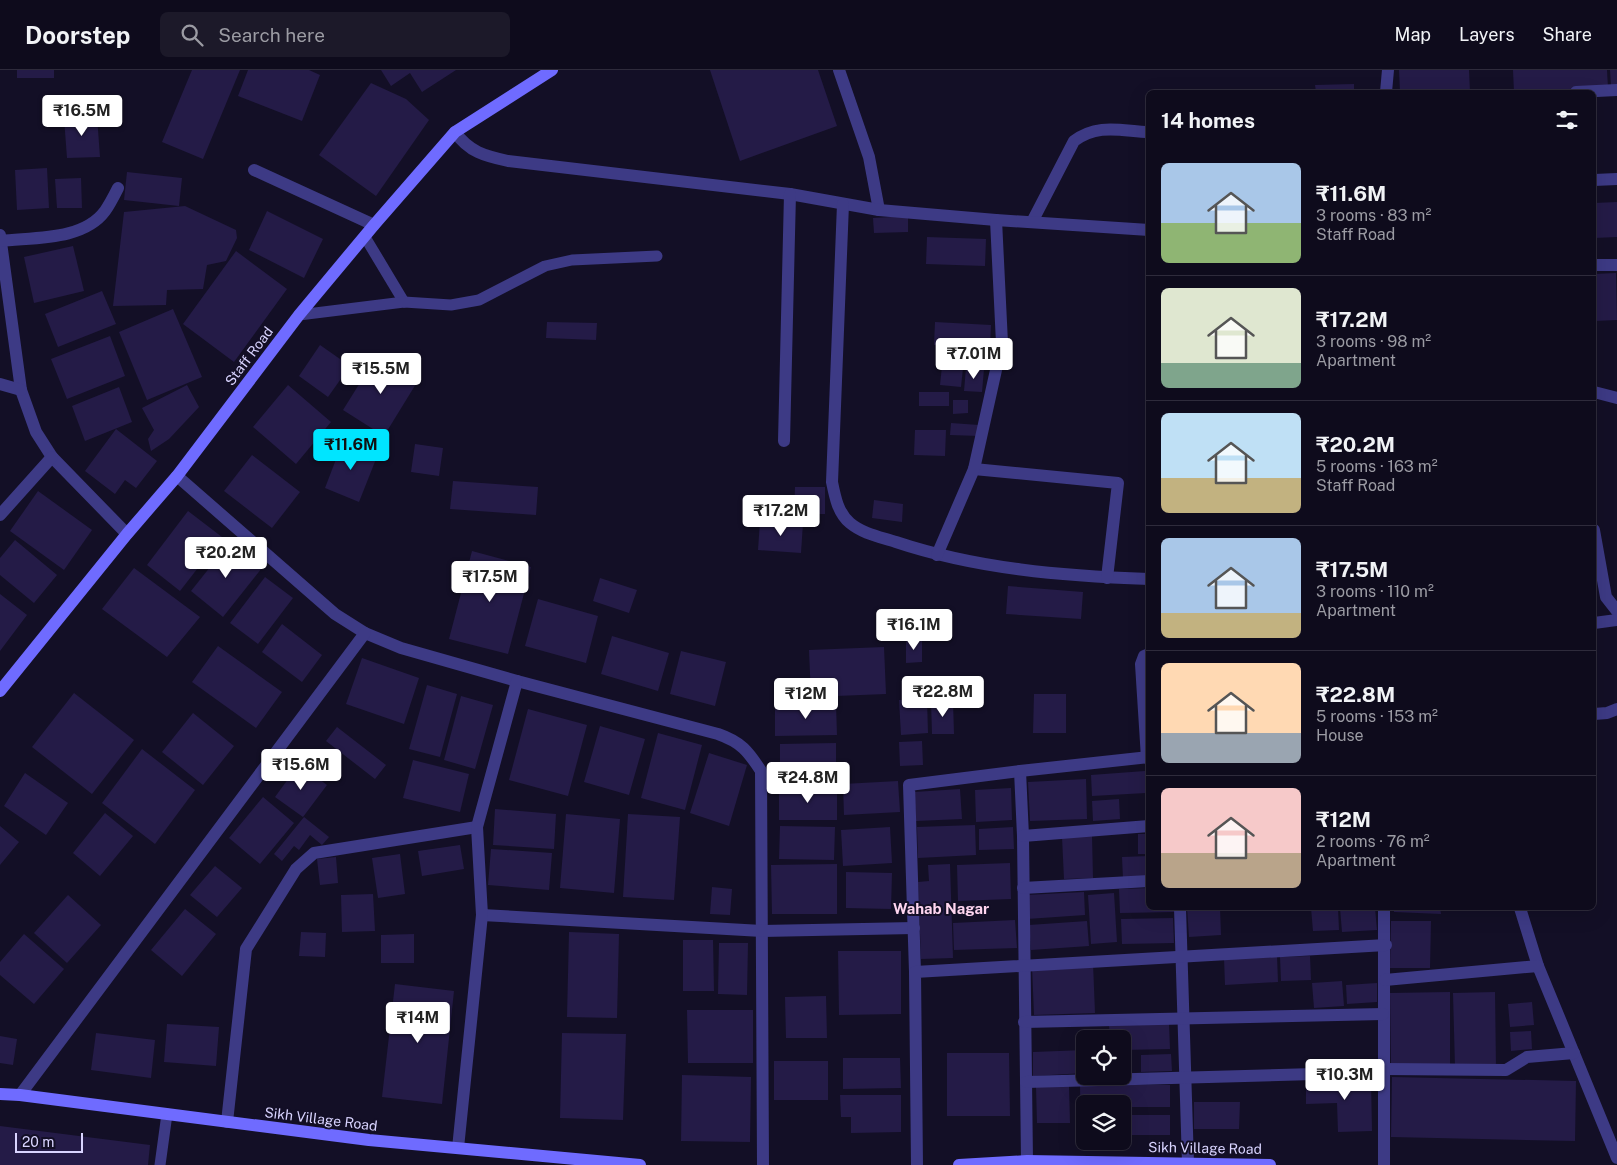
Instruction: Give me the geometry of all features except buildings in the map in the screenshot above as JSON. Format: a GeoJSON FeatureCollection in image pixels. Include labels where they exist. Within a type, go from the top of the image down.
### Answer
{"type":"FeatureCollection","features":[{"type":"Feature","properties":{"kind":"main road","name":"Staff Road"},"geometry":{"type":"LineString","coordinates":[[0,691],[126,534],[177,476],[299,316],[374,225],[455,132],[552,70]]}},
{"type":"Feature","properties":{"kind":"main road","name":"Sikh Village Road"},"geometry":{"type":"LineString","coordinates":[[0,1094],[369,1140],[640,1165]]}},
{"type":"Feature","properties":{"kind":"main road","name":"Sikh Village Road"},"geometry":{"type":"LineString","coordinates":[[959,1165],[1027,1161],[1270,1165]]}},
{"type":"Feature","properties":{"kind":"street"},"geometry":{"type":"LineString","coordinates":[[839,70],[869,157],[879,210]]}},
{"type":"Feature","properties":{"kind":"street"},"geometry":{"type":"LineString","coordinates":[[1386,90],[1388,70]]}},
{"type":"Feature","properties":{"kind":"street"},"geometry":{"type":"LineString","coordinates":[[1596,91],[1617,90]]}},
{"type":"Feature","properties":{"kind":"street"},"geometry":{"type":"LineString","coordinates":[[1032,222],[1074,141],[1086,133],[1099,129],[1146,132]]}},
{"type":"Feature","properties":{"kind":"street"},"geometry":{"type":"LineString","coordinates":[[455,132],[471,150],[482,155],[508,161],[790,194],[879,210],[1146,230]]}},
{"type":"Feature","properties":{"kind":"street"},"geometry":{"type":"LineString","coordinates":[[254,170],[374,225]]}},
{"type":"Feature","properties":{"kind":"street"},"geometry":{"type":"LineString","coordinates":[[1596,180],[1617,179]]}},
{"type":"Feature","properties":{"kind":"street"},"geometry":{"type":"LineString","coordinates":[[0,240],[64,235],[77,231],[93,222],[104,212],[118,188]]}},
{"type":"Feature","properties":{"kind":"street"},"geometry":{"type":"LineString","coordinates":[[784,441],[790,194]]}},
{"type":"Feature","properties":{"kind":"street"},"geometry":{"type":"LineString","coordinates":[[843,204],[832,482],[837,504],[849,522],[863,532],[937,556],[999,567],[1107,578],[1146,579]]}},
{"type":"Feature","properties":{"kind":"street"},"geometry":{"type":"LineString","coordinates":[[937,556],[974,469],[1002,343],[996,220]]}},
{"type":"Feature","properties":{"kind":"street"},"geometry":{"type":"LineString","coordinates":[[0,235],[21,390],[36,432],[52,457],[126,534]]}},
{"type":"Feature","properties":{"kind":"street"},"geometry":{"type":"LineString","coordinates":[[1596,265],[1617,265]]}},
{"type":"Feature","properties":{"kind":"street"},"geometry":{"type":"LineString","coordinates":[[0,384],[21,390]]}},
{"type":"Feature","properties":{"kind":"street"},"geometry":{"type":"LineString","coordinates":[[1596,393],[1617,398]]}},
{"type":"Feature","properties":{"kind":"street"},"geometry":{"type":"LineString","coordinates":[[0,515],[52,457]]}},
{"type":"Feature","properties":{"kind":"street"},"geometry":{"type":"LineString","coordinates":[[974,469],[1118,483],[1107,578]]}},
{"type":"Feature","properties":{"kind":"street"},"geometry":{"type":"LineString","coordinates":[[177,476],[335,614],[365,633],[401,648],[718,734],[736,740],[749,753],[761,771],[763,1165]]}},
{"type":"Feature","properties":{"kind":"street"},"geometry":{"type":"LineString","coordinates":[[1596,541],[1606,597],[1617,611]]}},
{"type":"Feature","properties":{"kind":"street"},"geometry":{"type":"LineString","coordinates":[[1596,623],[1617,620]]}},
{"type":"Feature","properties":{"kind":"street"},"geometry":{"type":"LineString","coordinates":[[20,1095],[365,633]]}},
{"type":"Feature","properties":{"kind":"street"},"geometry":{"type":"LineString","coordinates":[[1146,655],[1140,664],[1146,734]]}},
{"type":"Feature","properties":{"kind":"street"},"geometry":{"type":"LineString","coordinates":[[458,1148],[482,915],[478,827],[517,681]]}},
{"type":"Feature","properties":{"kind":"street"},"geometry":{"type":"LineString","coordinates":[[1596,714],[1606,714],[1617,709]]}},
{"type":"Feature","properties":{"kind":"street"},"geometry":{"type":"LineString","coordinates":[[917,1165],[915,972],[909,785],[1020,770],[1146,758]]}},
{"type":"Feature","properties":{"kind":"street"},"geometry":{"type":"LineString","coordinates":[[1020,770],[1027,1161]]}},
{"type":"Feature","properties":{"kind":"street"},"geometry":{"type":"LineString","coordinates":[[1022,836],[1146,826]]}},
{"type":"Feature","properties":{"kind":"street"},"geometry":{"type":"LineString","coordinates":[[227,1122],[246,949],[296,869],[314,853],[478,827]]}},
{"type":"Feature","properties":{"kind":"street"},"geometry":{"type":"LineString","coordinates":[[1023,888],[1146,881]]}},
{"type":"Feature","properties":{"kind":"street"},"geometry":{"type":"LineString","coordinates":[[1180,910],[1188,1163]]}},
{"type":"Feature","properties":{"kind":"street"},"geometry":{"type":"LineString","coordinates":[[1384,910],[1386,945],[1383,1014],[1384,1165]]}},
{"type":"Feature","properties":{"kind":"street"},"geometry":{"type":"LineString","coordinates":[[1521,910],[1538,966],[1617,1158]]}},
{"type":"Feature","properties":{"kind":"street"},"geometry":{"type":"LineString","coordinates":[[482,915],[762,931],[914,928]]}},
{"type":"Feature","properties":{"kind":"street"},"geometry":{"type":"LineString","coordinates":[[915,972],[1386,945]]}},
{"type":"Feature","properties":{"kind":"street"},"geometry":{"type":"LineString","coordinates":[[1385,980],[1538,966]]}},
{"type":"Feature","properties":{"kind":"street"},"geometry":{"type":"LineString","coordinates":[[1024,1022],[1383,1014]]}},
{"type":"Feature","properties":{"kind":"street"},"geometry":{"type":"LineString","coordinates":[[1026,1082],[1384,1070],[1506,1070],[1527,1057],[1574,1053]]}},
{"type":"Feature","properties":{"kind":"lane"},"geometry":{"type":"LineString","coordinates":[[365,237],[404,302]]}},
{"type":"Feature","properties":{"kind":"lane"},"geometry":{"type":"LineString","coordinates":[[299,316],[404,302],[451,305],[479,300],[523,277],[554,264],[572,260],[656,256]]}},
{"type":"Feature","properties":{"kind":"lane"},"geometry":{"type":"LineString","coordinates":[[160,1165],[167,1114]]}},
{"type":"Feature","properties":{"kind":"district","name":"Wahab Nagar"},"geometry":{"type":"Point","coordinates":[941,909]}}]}
